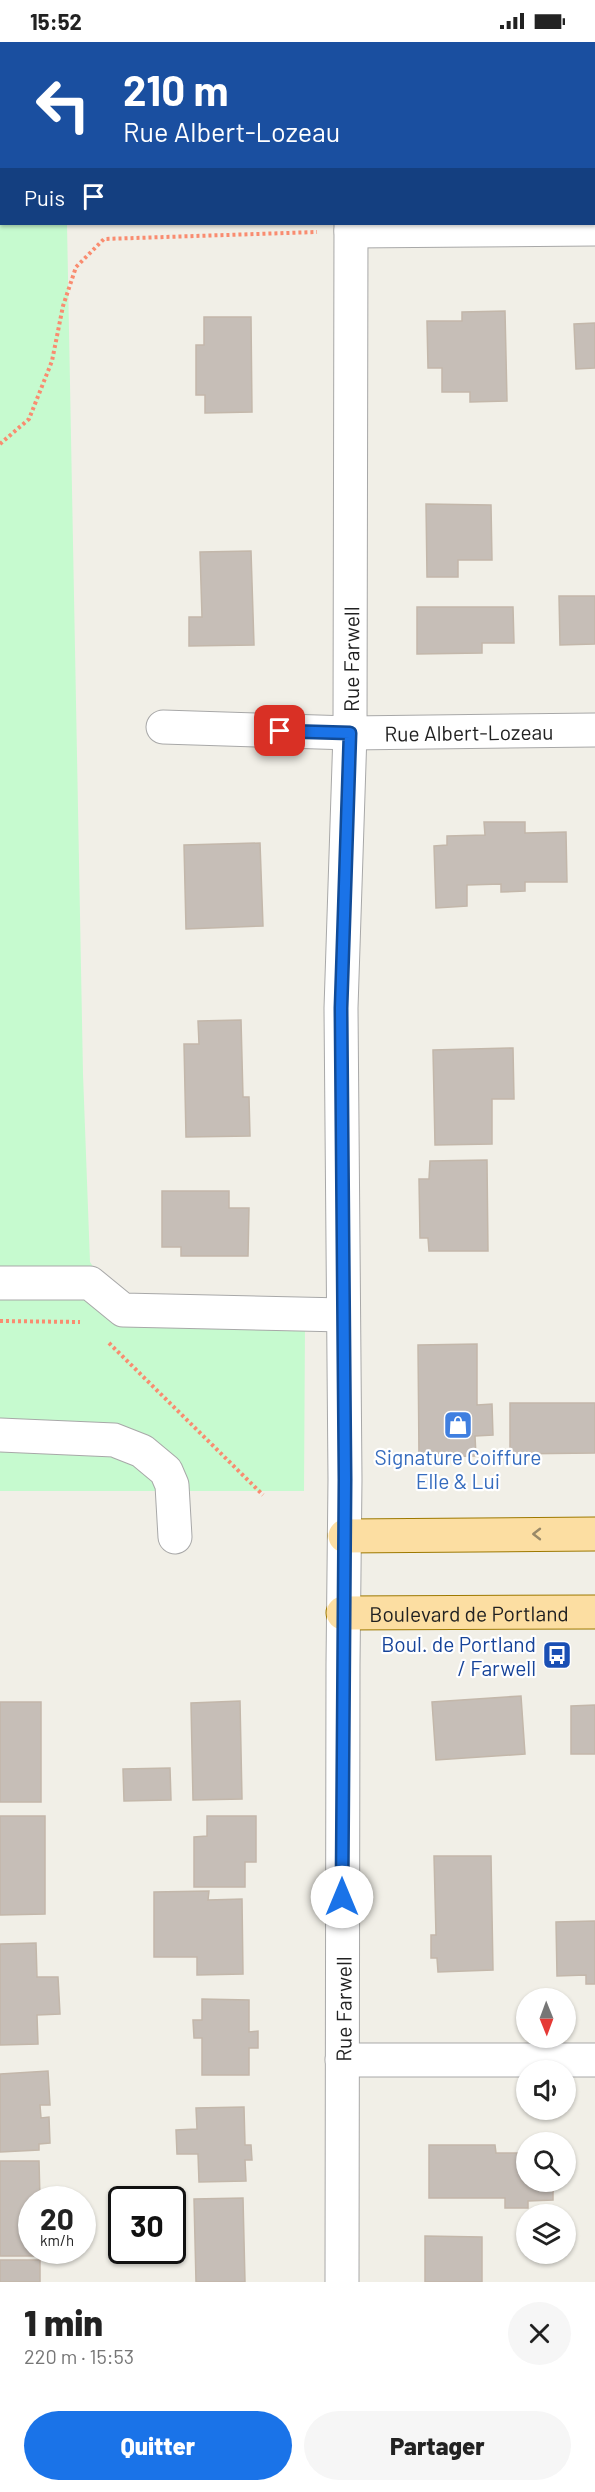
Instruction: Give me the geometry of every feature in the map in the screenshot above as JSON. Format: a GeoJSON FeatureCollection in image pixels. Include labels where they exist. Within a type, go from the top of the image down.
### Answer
{"type":"FeatureCollection","features":[{"type":"Feature","properties":{"kind":"main road"},"geometry":{"type":"LineString","coordinates":[[345,1536],[595,1534]]}},
{"type":"Feature","properties":{"kind":"main road","name":"Boulevard de Portland"},"geometry":{"type":"LineString","coordinates":[[344,1612],[595,1612]]}},
{"type":"Feature","properties":{"kind":"street"},"geometry":{"type":"LineString","coordinates":[[351,227],[595,229]]}},
{"type":"Feature","properties":{"kind":"street","name":"Rue Farwell"},"geometry":{"type":"LineString","coordinates":[[342,2282],[345,1536],[341,1008],[350,733],[351,227]]}},
{"type":"Feature","properties":{"kind":"street","name":"Rue Albert-Lozeau"},"geometry":{"type":"LineString","coordinates":[[163,727],[350,733],[595,730]]}},
{"type":"Feature","properties":{"kind":"street"},"geometry":{"type":"LineString","coordinates":[[0,1283],[90,1284],[123,1310],[343,1316]]}},
{"type":"Feature","properties":{"kind":"street"},"geometry":{"type":"LineString","coordinates":[[0,1435],[114,1440],[142,1451],[166,1471],[172,1485],[175,1537]]}},
{"type":"Feature","properties":{"kind":"street"},"geometry":{"type":"LineString","coordinates":[[342,2060],[595,2060]]}},
{"type":"Feature","properties":{"kind":"path"},"geometry":{"type":"LineString","coordinates":[[0,444],[29,419],[52,361],[63,306],[76,267],[104,239],[351,227]]}},
{"type":"Feature","properties":{"kind":"path"},"geometry":{"type":"LineString","coordinates":[[0,1322],[88,1322]]}},
{"type":"Feature","properties":{"kind":"path"},"geometry":{"type":"LineString","coordinates":[[105,1338],[263,1494]]}},
{"type":"Feature","properties":{"kind":"green space"},"geometry":{"type":"Polygon","coordinates":[[[0,225],[67,225],[83,1074],[90,1262],[128,1320],[305,1326],[304,1491],[0,1491],[0,225]]]}},
{"type":"Feature","properties":{"kind":"building"},"geometry":{"type":"Polygon","coordinates":[[[505,311],[507,401],[470,402],[470,392],[442,392],[442,368],[428,368],[427,321],[462,321],[462,312],[505,311]]]}},
{"type":"Feature","properties":{"kind":"building"},"geometry":{"type":"Polygon","coordinates":[[[204,317],[251,317],[252,412],[205,413],[205,395],[196,395],[196,345],[204,345],[204,317]]]}},
{"type":"Feature","properties":{"kind":"building"},"geometry":{"type":"Polygon","coordinates":[[[595,323],[595,368],[576,369],[574,324],[595,323]]]}},
{"type":"Feature","properties":{"kind":"building"},"geometry":{"type":"Polygon","coordinates":[[[426,504],[491,505],[492,560],[458,560],[458,577],[427,577],[426,504]]]}},
{"type":"Feature","properties":{"kind":"building"},"geometry":{"type":"Polygon","coordinates":[[[251,551],[254,645],[189,646],[189,617],[202,617],[200,552],[251,551]]]}},
{"type":"Feature","properties":{"kind":"building"},"geometry":{"type":"Polygon","coordinates":[[[559,596],[595,596],[595,644],[560,645],[559,596]]]}},
{"type":"Feature","properties":{"kind":"building"},"geometry":{"type":"Polygon","coordinates":[[[417,607],[513,607],[514,643],[482,643],[482,653],[417,654],[417,607]]]}},
{"type":"Feature","properties":{"kind":"building"},"geometry":{"type":"Polygon","coordinates":[[[484,822],[525,822],[525,833],[566,832],[567,882],[525,882],[525,891],[501,892],[501,884],[467,885],[467,906],[436,908],[434,846],[447,845],[447,836],[485,835],[484,822]]]}},
{"type":"Feature","properties":{"kind":"building"},"geometry":{"type":"Polygon","coordinates":[[[260,843],[263,926],[186,929],[184,845],[260,843]]]}},
{"type":"Feature","properties":{"kind":"building"},"geometry":{"type":"Polygon","coordinates":[[[241,1020],[243,1097],[249,1097],[250,1136],[186,1137],[184,1044],[199,1044],[198,1021],[241,1020]]]}},
{"type":"Feature","properties":{"kind":"building"},"geometry":{"type":"Polygon","coordinates":[[[513,1048],[514,1099],[492,1099],[492,1144],[435,1145],[433,1050],[513,1048]]]}},
{"type":"Feature","properties":{"kind":"building"},"geometry":{"type":"Polygon","coordinates":[[[487,1160],[488,1251],[429,1251],[428,1238],[420,1238],[419,1179],[429,1179],[430,1161],[487,1160]]]}},
{"type":"Feature","properties":{"kind":"building"},"geometry":{"type":"Polygon","coordinates":[[[162,1191],[229,1191],[229,1208],[249,1208],[248,1256],[181,1256],[181,1247],[162,1247],[162,1191]]]}},
{"type":"Feature","properties":{"kind":"building"},"geometry":{"type":"Polygon","coordinates":[[[477,1344],[477,1405],[492,1404],[493,1435],[475,1436],[476,1456],[419,1457],[418,1345],[477,1344]]]}},
{"type":"Feature","properties":{"kind":"building"},"geometry":{"type":"Polygon","coordinates":[[[510,1403],[595,1403],[595,1453],[510,1454],[510,1403]]]}},
{"type":"Feature","properties":{"kind":"building"},"geometry":{"type":"Polygon","coordinates":[[[521,1696],[525,1754],[436,1760],[432,1702],[521,1696]]]}},
{"type":"Feature","properties":{"kind":"building"},"geometry":{"type":"Polygon","coordinates":[[[240,1701],[242,1799],[193,1800],[191,1703],[240,1701]]]}},
{"type":"Feature","properties":{"kind":"building"},"geometry":{"type":"Polygon","coordinates":[[[0,1702],[41,1702],[41,1802],[0,1802],[0,1702]]]}},
{"type":"Feature","properties":{"kind":"building"},"geometry":{"type":"Polygon","coordinates":[[[595,1705],[595,1754],[571,1754],[571,1706],[595,1705]]]}},
{"type":"Feature","properties":{"kind":"building"},"geometry":{"type":"Polygon","coordinates":[[[170,1768],[171,1800],[124,1801],[123,1769],[170,1768]]]}},
{"type":"Feature","properties":{"kind":"building"},"geometry":{"type":"Polygon","coordinates":[[[0,1816],[45,1816],[45,1914],[0,1915],[0,1816]]]}},
{"type":"Feature","properties":{"kind":"building"},"geometry":{"type":"Polygon","coordinates":[[[207,1816],[256,1816],[256,1862],[245,1862],[245,1887],[194,1887],[194,1837],[207,1836],[207,1816]]]}},
{"type":"Feature","properties":{"kind":"building"},"geometry":{"type":"Polygon","coordinates":[[[434,1856],[491,1856],[493,1970],[438,1972],[437,1958],[431,1958],[431,1935],[436,1935],[434,1856]]]}},
{"type":"Feature","properties":{"kind":"building"},"geometry":{"type":"Polygon","coordinates":[[[209,1891],[208,1900],[242,1899],[243,1974],[197,1975],[197,1957],[154,1957],[154,1892],[209,1891]]]}},
{"type":"Feature","properties":{"kind":"building"},"geometry":{"type":"Polygon","coordinates":[[[595,1921],[595,1984],[586,1984],[586,1975],[557,1976],[556,1922],[595,1921]]]}},
{"type":"Feature","properties":{"kind":"building"},"geometry":{"type":"Polygon","coordinates":[[[36,1943],[37,1977],[58,1977],[60,2014],[37,2015],[38,2044],[0,2045],[0,1944],[36,1943]]]}},
{"type":"Feature","properties":{"kind":"building"},"geometry":{"type":"Polygon","coordinates":[[[202,1999],[249,2000],[249,2032],[258,2031],[258,2048],[249,2048],[249,2075],[202,2075],[202,2038],[194,2038],[193,2020],[202,2020],[202,1999]]]}},
{"type":"Feature","properties":{"kind":"building"},"geometry":{"type":"Polygon","coordinates":[[[48,2071],[50,2105],[40,2105],[41,2118],[49,2117],[50,2143],[39,2144],[39,2150],[0,2152],[0,2074],[48,2071]]]}},
{"type":"Feature","properties":{"kind":"building"},"geometry":{"type":"Polygon","coordinates":[[[244,2107],[245,2145],[251,2145],[252,2160],[245,2160],[246,2181],[199,2182],[198,2154],[177,2154],[176,2130],[197,2129],[196,2108],[244,2107]]]}},
{"type":"Feature","properties":{"kind":"building"},"geometry":{"type":"Polygon","coordinates":[[[429,2145],[495,2145],[496,2153],[516,2153],[516,2192],[553,2192],[553,2200],[528,2201],[528,2204],[516,2204],[516,2208],[505,2208],[505,2198],[429,2198],[429,2145]]]}},
{"type":"Feature","properties":{"kind":"building"},"geometry":{"type":"Polygon","coordinates":[[[0,2161],[39,2161],[40,2186],[18,2186],[18,2256],[0,2256],[0,2161]]]}},
{"type":"Feature","properties":{"kind":"building"},"geometry":{"type":"Polygon","coordinates":[[[243,2198],[245,2282],[196,2282],[194,2199],[243,2198]]]}},
{"type":"Feature","properties":{"kind":"building"},"geometry":{"type":"Polygon","coordinates":[[[425,2236],[482,2237],[482,2282],[425,2282],[425,2236]]]}},
{"type":"Feature","properties":{"kind":"building"},"geometry":{"type":"Polygon","coordinates":[[[0,2260],[18,2260],[18,2264],[40,2264],[40,2282],[0,2282],[0,2260]]]}},
{"type":"Feature","properties":{"kind":"place","name":"Signature Coiffure Elle & Lui"},"geometry":{"type":"Point","coordinates":[458,1425]}},
{"type":"Feature","properties":{"kind":"place","name":"Boul. de Portland / Farwell"},"geometry":{"type":"Point","coordinates":[557,1655]}},
{"type":"Feature","properties":{"kind":"route"},"geometry":{"type":"LineString","coordinates":[[280,731],[350,733],[341,1008],[345,1479],[342,1897]]}}]}
